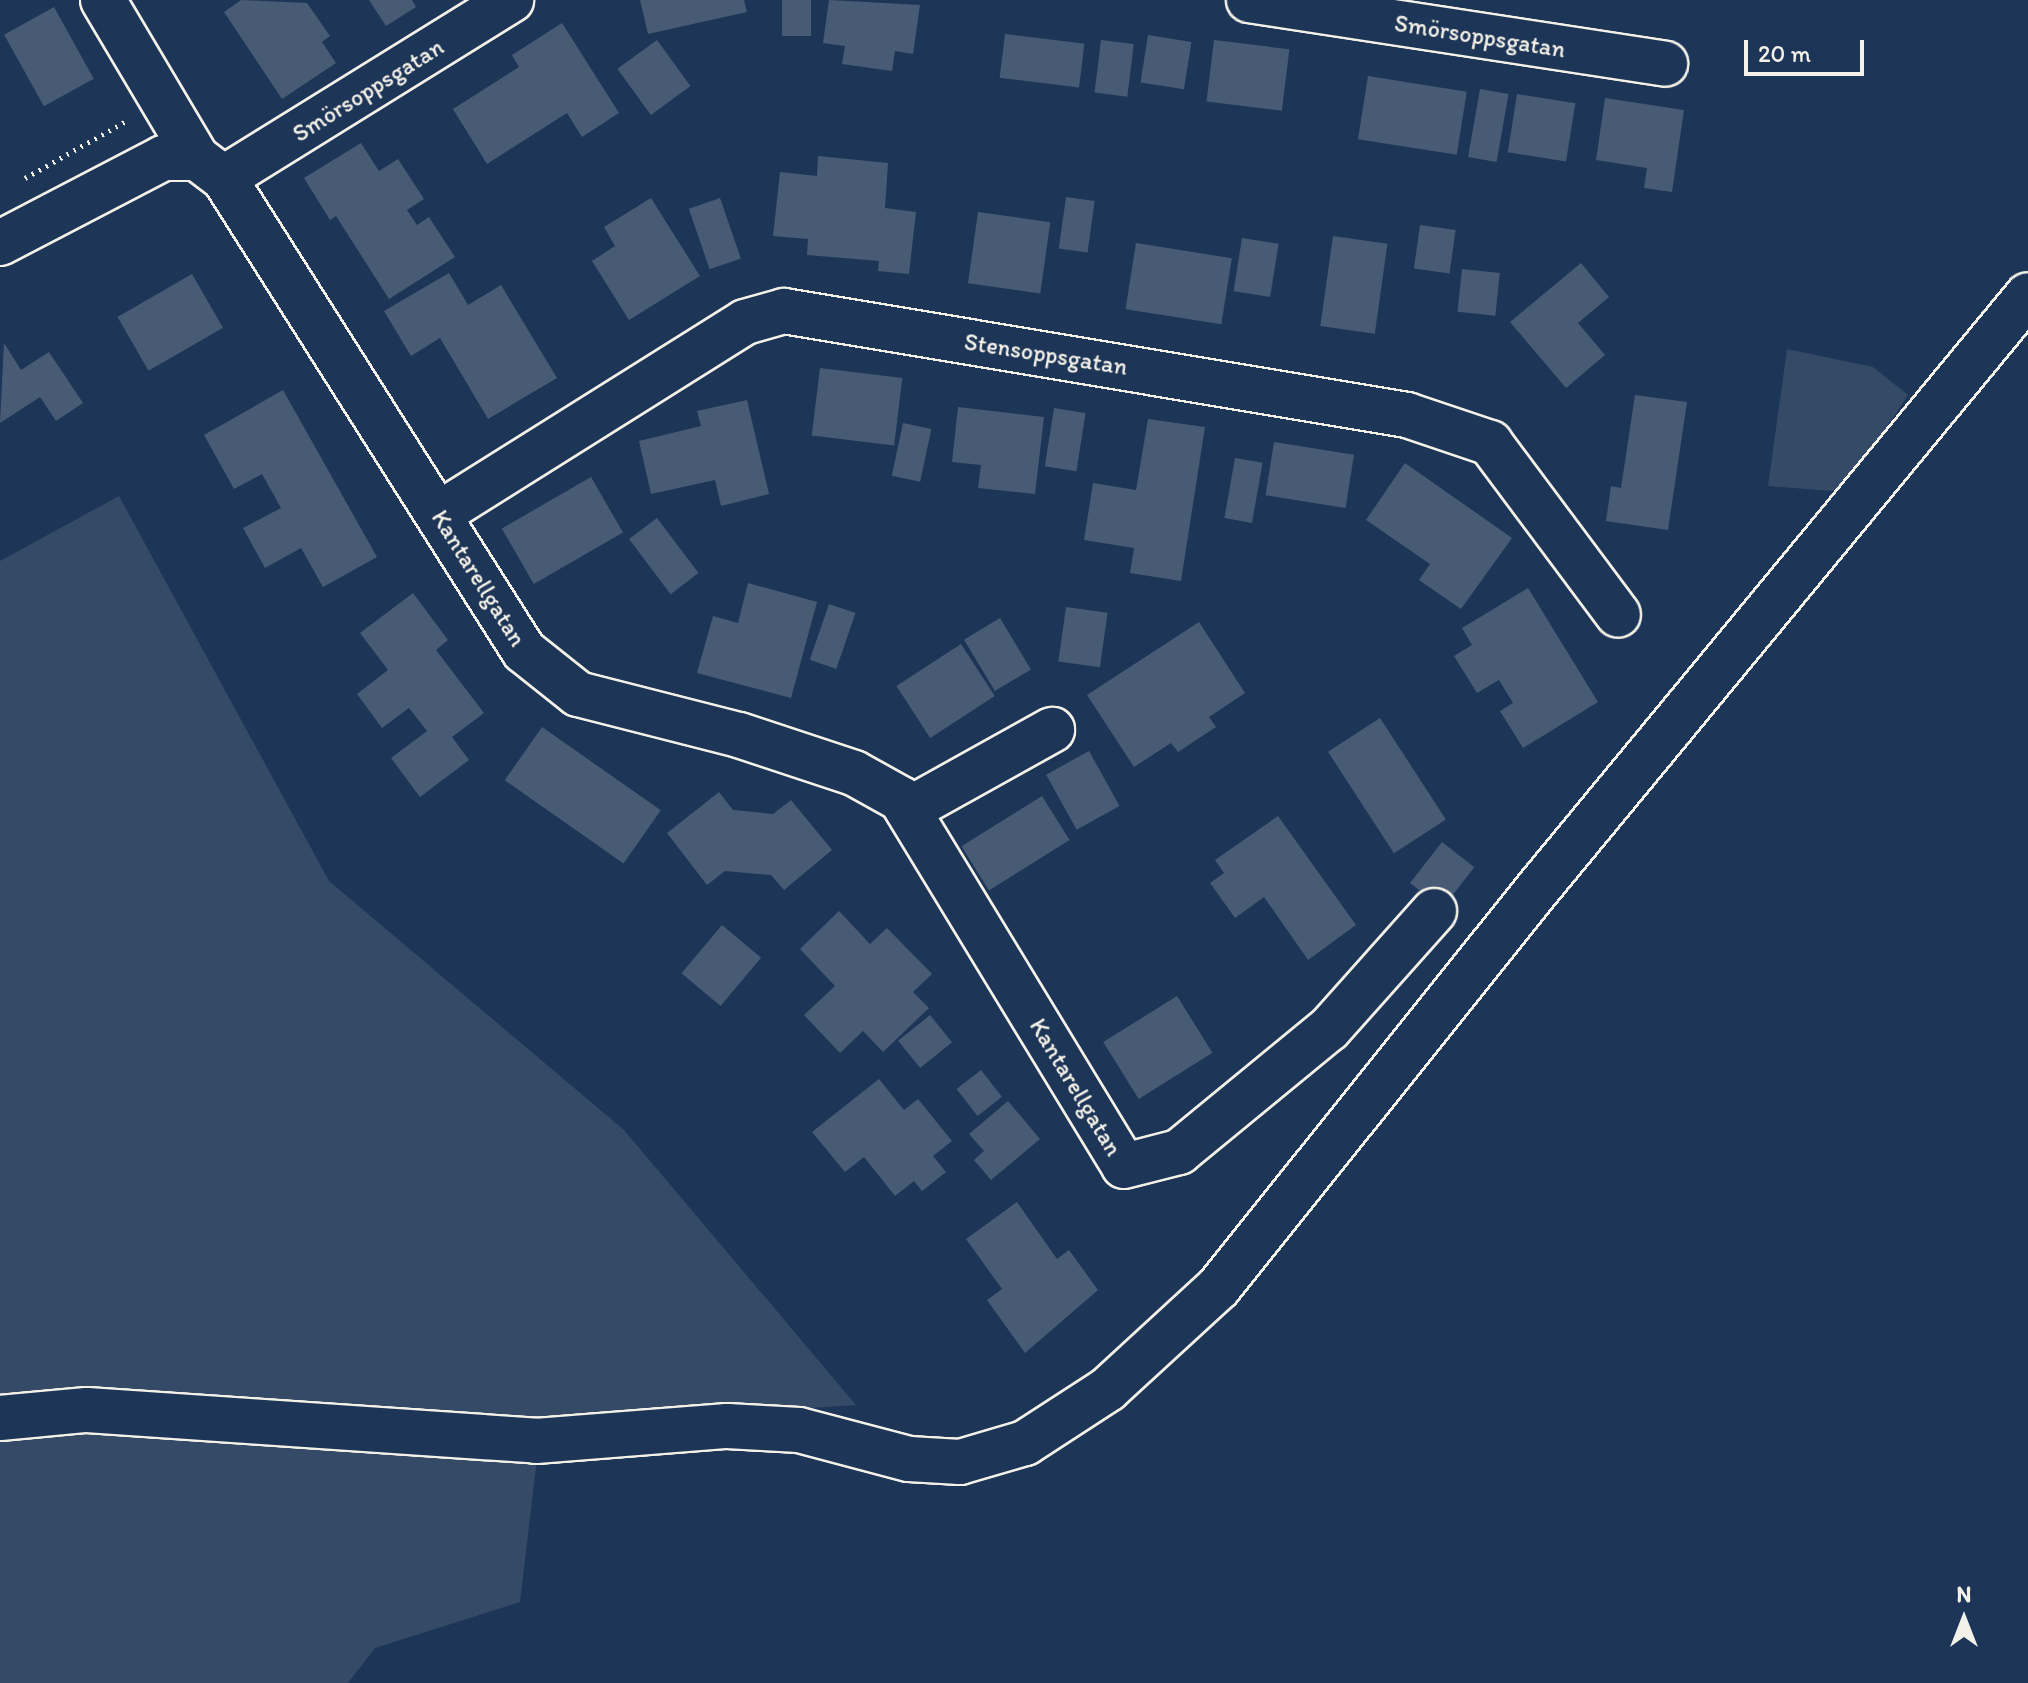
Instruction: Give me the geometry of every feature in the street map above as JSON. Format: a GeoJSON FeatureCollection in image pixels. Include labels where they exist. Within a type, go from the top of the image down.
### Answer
{"type":"FeatureCollection","features":[{"type":"Feature","properties":{"kind":"street","name":"Kantarellgatan"},"geometry":{"type":"LineString","coordinates":[[103,0],[439,514],[524,651],[578,694],[739,735],[854,773],[901,799],[1124,1166],[1179,1152],[1329,1029],[1434,911]]}},
{"type":"Feature","properties":{"kind":"street","name":"Smörsoppsgatan"},"geometry":{"type":"LineString","coordinates":[[210,168],[511,0]]}},
{"type":"Feature","properties":{"kind":"street","name":"Smörsoppsgatan"},"geometry":{"type":"LineString","coordinates":[[1249,0],[1665,64]]}},
{"type":"Feature","properties":{"kind":"street"},"geometry":{"type":"LineString","coordinates":[[0,243],[163,158],[210,168]]}},
{"type":"Feature","properties":{"kind":"street"},"geometry":{"type":"LineString","coordinates":[[0,1418],[87,1410],[536,1441],[727,1426],[799,1430],[909,1459],[960,1462],[1025,1443],[1108,1389],[1218,1288],[1540,886],[2028,295]]}},
{"type":"Feature","properties":{"kind":"street","name":"Stensoppsgatan"},"geometry":{"type":"LineString","coordinates":[[439,514],[745,322],[784,311],[1407,415],[1490,443],[1618,615]]}},
{"type":"Feature","properties":{"kind":"street"},"geometry":{"type":"LineString","coordinates":[[908,810],[1052,730]]}},
{"type":"Feature","properties":{"kind":"path"},"geometry":{"type":"LineString","coordinates":[[14,184],[166,99]]}},
{"type":"Feature","properties":{"kind":"shaded area"},"geometry":{"type":"Polygon","coordinates":[[[1787,349],[1873,367],[1908,395],[1844,492],[1768,486],[1787,349]]]}},
{"type":"Feature","properties":{"kind":"shaded area"},"geometry":{"type":"Polygon","coordinates":[[[119,496],[329,881],[624,1130],[856,1405],[541,1426],[520,1602],[375,1648],[348,1683],[0,1683],[0,561],[119,496]]]}},
{"type":"Feature","properties":{"kind":"building"},"geometry":{"type":"Polygon","coordinates":[[[241,0],[307,3],[330,36],[322,42],[336,63],[282,99],[224,12],[241,0]]]}},
{"type":"Feature","properties":{"kind":"building"},"geometry":{"type":"Polygon","coordinates":[[[369,0],[412,0],[416,7],[386,26],[369,0]]]}},
{"type":"Feature","properties":{"kind":"building"},"geometry":{"type":"Polygon","coordinates":[[[640,0],[744,0],[747,12],[648,34],[640,0]]]}},
{"type":"Feature","properties":{"kind":"building"},"geometry":{"type":"Polygon","coordinates":[[[782,0],[811,0],[811,36],[782,36],[782,0]]]}},
{"type":"Feature","properties":{"kind":"building"},"geometry":{"type":"Polygon","coordinates":[[[829,0],[920,5],[913,54],[895,51],[892,71],[842,64],[845,46],[823,43],[829,0]]]}},
{"type":"Feature","properties":{"kind":"building"},"geometry":{"type":"Polygon","coordinates":[[[54,7],[94,79],[44,106],[4,35],[54,7]]]}},
{"type":"Feature","properties":{"kind":"building"},"geometry":{"type":"Polygon","coordinates":[[[562,23],[619,113],[582,137],[567,113],[487,164],[453,109],[519,67],[512,55],[562,23]]]}},
{"type":"Feature","properties":{"kind":"building"},"geometry":{"type":"Polygon","coordinates":[[[1005,34],[1084,44],[1079,87],[1000,78],[1005,34]]]}},
{"type":"Feature","properties":{"kind":"building"},"geometry":{"type":"Polygon","coordinates":[[[1148,35],[1191,42],[1184,89],[1140,82],[1148,35]]]}},
{"type":"Feature","properties":{"kind":"building"},"geometry":{"type":"Polygon","coordinates":[[[657,40],[691,86],[651,115],[617,69],[657,40]]]}},
{"type":"Feature","properties":{"kind":"building"},"geometry":{"type":"Polygon","coordinates":[[[1101,40],[1134,44],[1127,97],[1095,93],[1101,40]]]}},
{"type":"Feature","properties":{"kind":"building"},"geometry":{"type":"Polygon","coordinates":[[[1214,40],[1289,49],[1282,111],[1206,102],[1214,40]]]}},
{"type":"Feature","properties":{"kind":"building"},"geometry":{"type":"Polygon","coordinates":[[[1368,76],[1467,92],[1457,155],[1358,139],[1368,76]]]}},
{"type":"Feature","properties":{"kind":"building"},"geometry":{"type":"Polygon","coordinates":[[[1480,89],[1509,94],[1497,162],[1468,157],[1480,89]]]}},
{"type":"Feature","properties":{"kind":"building"},"geometry":{"type":"Polygon","coordinates":[[[1517,94],[1575,103],[1566,162],[1508,152],[1517,94]]]}},
{"type":"Feature","properties":{"kind":"building"},"geometry":{"type":"Polygon","coordinates":[[[1605,98],[1684,110],[1672,192],[1644,188],[1647,168],[1596,160],[1605,98]]]}},
{"type":"Feature","properties":{"kind":"building"},"geometry":{"type":"Polygon","coordinates":[[[361,143],[379,171],[398,159],[424,199],[407,210],[417,225],[429,217],[455,257],[389,299],[336,216],[330,220],[304,178],[361,143]]]}},
{"type":"Feature","properties":{"kind":"building"},"geometry":{"type":"Polygon","coordinates":[[[818,156],[888,163],[885,208],[916,212],[909,274],[878,271],[879,261],[807,255],[808,239],[773,236],[780,172],[817,176],[818,156]]]}},
{"type":"Feature","properties":{"kind":"building"},"geometry":{"type":"Polygon","coordinates":[[[1066,197],[1095,201],[1087,253],[1059,248],[1066,197]]]}},
{"type":"Feature","properties":{"kind":"building"},"geometry":{"type":"Polygon","coordinates":[[[651,198],[700,276],[629,320],[592,261],[615,246],[604,227],[651,198]]]}},
{"type":"Feature","properties":{"kind":"building"},"geometry":{"type":"Polygon","coordinates":[[[720,198],[741,259],[710,269],[689,209],[720,198]]]}},
{"type":"Feature","properties":{"kind":"building"},"geometry":{"type":"Polygon","coordinates":[[[978,212],[1050,222],[1040,293],[968,283],[978,212]]]}},
{"type":"Feature","properties":{"kind":"building"},"geometry":{"type":"Polygon","coordinates":[[[1420,225],[1456,230],[1450,274],[1414,269],[1420,225]]]}},
{"type":"Feature","properties":{"kind":"building"},"geometry":{"type":"Polygon","coordinates":[[[1333,236],[1387,244],[1375,334],[1320,326],[1333,236]]]}},
{"type":"Feature","properties":{"kind":"building"},"geometry":{"type":"Polygon","coordinates":[[[1242,238],[1279,244],[1270,297],[1234,291],[1242,238]]]}},
{"type":"Feature","properties":{"kind":"building"},"geometry":{"type":"Polygon","coordinates":[[[1136,243],[1232,258],[1221,324],[1126,309],[1136,243]]]}},
{"type":"Feature","properties":{"kind":"building"},"geometry":{"type":"Polygon","coordinates":[[[1581,263],[1609,297],[1578,323],[1605,355],[1566,388],[1510,322],[1581,263]]]}},
{"type":"Feature","properties":{"kind":"building"},"geometry":{"type":"Polygon","coordinates":[[[1462,269],[1500,273],[1495,316],[1458,312],[1462,269]]]}},
{"type":"Feature","properties":{"kind":"building"},"geometry":{"type":"Polygon","coordinates":[[[449,273],[468,305],[501,285],[557,378],[488,419],[440,338],[411,356],[384,311],[449,273]]]}},
{"type":"Feature","properties":{"kind":"building"},"geometry":{"type":"Polygon","coordinates":[[[192,274],[223,328],[149,371],[118,317],[192,274]]]}},
{"type":"Feature","properties":{"kind":"building"},"geometry":{"type":"Polygon","coordinates":[[[4,343],[21,370],[49,352],[83,403],[56,421],[40,397],[0,423],[4,343]]]}},
{"type":"Feature","properties":{"kind":"building"},"geometry":{"type":"Polygon","coordinates":[[[820,368],[902,378],[894,446],[812,435],[820,368]]]}},
{"type":"Feature","properties":{"kind":"building"},"geometry":{"type":"Polygon","coordinates":[[[283,390],[377,557],[323,587],[301,548],[265,568],[243,528],[281,508],[262,474],[234,489],[204,435],[283,390]]]}},
{"type":"Feature","properties":{"kind":"building"},"geometry":{"type":"Polygon","coordinates":[[[1635,395],[1687,402],[1668,530],[1606,521],[1611,486],[1621,488],[1635,395]]]}},
{"type":"Feature","properties":{"kind":"building"},"geometry":{"type":"Polygon","coordinates":[[[747,400],[769,494],[721,506],[715,480],[651,494],[639,441],[701,426],[697,411],[747,400]]]}},
{"type":"Feature","properties":{"kind":"building"},"geometry":{"type":"Polygon","coordinates":[[[958,407],[1044,417],[1035,494],[978,488],[981,465],[952,462],[958,407]]]}},
{"type":"Feature","properties":{"kind":"building"},"geometry":{"type":"Polygon","coordinates":[[[1054,408],[1086,413],[1076,471],[1045,466],[1054,408]]]}},
{"type":"Feature","properties":{"kind":"building"},"geometry":{"type":"Polygon","coordinates":[[[1148,419],[1205,427],[1181,581],[1130,573],[1134,548],[1084,540],[1093,483],[1136,490],[1148,419]]]}},
{"type":"Feature","properties":{"kind":"building"},"geometry":{"type":"Polygon","coordinates":[[[903,423],[931,429],[920,482],[892,476],[903,423]]]}},
{"type":"Feature","properties":{"kind":"building"},"geometry":{"type":"Polygon","coordinates":[[[1274,442],[1354,455],[1346,508],[1266,495],[1274,442]]]}},
{"type":"Feature","properties":{"kind":"building"},"geometry":{"type":"Polygon","coordinates":[[[1235,458],[1263,463],[1252,523],[1224,518],[1235,458]]]}},
{"type":"Feature","properties":{"kind":"building"},"geometry":{"type":"Polygon","coordinates":[[[1405,463],[1512,538],[1461,609],[1419,580],[1430,564],[1366,520],[1405,463]]]}},
{"type":"Feature","properties":{"kind":"building"},"geometry":{"type":"Polygon","coordinates":[[[591,477],[623,532],[534,584],[502,528],[591,477]]]}},
{"type":"Feature","properties":{"kind":"building"},"geometry":{"type":"Polygon","coordinates":[[[657,518],[699,573],[671,594],[629,539],[657,518]]]}},
{"type":"Feature","properties":{"kind":"building"},"geometry":{"type":"Polygon","coordinates":[[[748,583],[817,602],[791,698],[697,673],[713,616],[738,623],[748,583]]]}},
{"type":"Feature","properties":{"kind":"building"},"geometry":{"type":"Polygon","coordinates":[[[1528,588],[1598,702],[1523,748],[1500,711],[1513,703],[1499,680],[1477,693],[1454,656],[1472,645],[1462,628],[1528,588]]]}},
{"type":"Feature","properties":{"kind":"building"},"geometry":{"type":"Polygon","coordinates":[[[413,593],[448,640],[436,650],[484,713],[452,737],[469,760],[420,797],[391,758],[427,731],[409,708],[382,728],[357,694],[388,670],[360,633],[413,593]]]}},
{"type":"Feature","properties":{"kind":"building"},"geometry":{"type":"Polygon","coordinates":[[[829,604],[855,613],[836,669],[810,660],[829,604]]]}},
{"type":"Feature","properties":{"kind":"building"},"geometry":{"type":"Polygon","coordinates":[[[1066,607],[1108,613],[1100,667],[1058,661],[1066,607]]]}},
{"type":"Feature","properties":{"kind":"building"},"geometry":{"type":"Polygon","coordinates":[[[1000,618],[1031,669],[995,691],[964,640],[1000,618]]]}},
{"type":"Feature","properties":{"kind":"building"},"geometry":{"type":"Polygon","coordinates":[[[1199,622],[1245,693],[1209,717],[1216,727],[1178,752],[1171,743],[1134,767],[1087,695],[1199,622]]]}},
{"type":"Feature","properties":{"kind":"building"},"geometry":{"type":"Polygon","coordinates":[[[961,644],[995,696],[930,738],[896,686],[961,644]]]}},
{"type":"Feature","properties":{"kind":"building"},"geometry":{"type":"Polygon","coordinates":[[[1380,718],[1446,819],[1394,853],[1328,752],[1380,718]]]}},
{"type":"Feature","properties":{"kind":"building"},"geometry":{"type":"Polygon","coordinates":[[[542,727],[661,810],[623,863],[505,780],[542,727]]]}},
{"type":"Feature","properties":{"kind":"building"},"geometry":{"type":"Polygon","coordinates":[[[1089,751],[1120,806],[1077,830],[1046,775],[1089,751]]]}},
{"type":"Feature","properties":{"kind":"building"},"geometry":{"type":"Polygon","coordinates":[[[719,792],[733,810],[773,814],[791,800],[832,850],[784,890],[771,875],[725,871],[707,885],[667,833],[719,792]]]}},
{"type":"Feature","properties":{"kind":"building"},"geometry":{"type":"Polygon","coordinates":[[[1042,796],[1070,840],[989,890],[961,846],[1042,796]]]}},
{"type":"Feature","properties":{"kind":"building"},"geometry":{"type":"Polygon","coordinates":[[[1278,816],[1356,925],[1308,960],[1264,897],[1235,918],[1210,883],[1224,873],[1215,860],[1278,816]]]}},
{"type":"Feature","properties":{"kind":"building"},"geometry":{"type":"Polygon","coordinates":[[[1442,842],[1474,867],[1442,908],[1410,883],[1442,842]]]}},
{"type":"Feature","properties":{"kind":"building"},"geometry":{"type":"Polygon","coordinates":[[[839,911],[870,944],[887,928],[932,974],[913,992],[929,1008],[883,1052],[863,1031],[840,1053],[804,1015],[835,986],[800,949],[839,911]]]}},
{"type":"Feature","properties":{"kind":"building"},"geometry":{"type":"Polygon","coordinates":[[[722,925],[761,958],[721,1006],[682,973],[722,925]]]}},
{"type":"Feature","properties":{"kind":"building"},"geometry":{"type":"Polygon","coordinates":[[[1177,996],[1213,1053],[1139,1099],[1103,1042],[1177,996]]]}},
{"type":"Feature","properties":{"kind":"building"},"geometry":{"type":"Polygon","coordinates":[[[930,1015],[952,1042],[920,1068],[898,1041],[930,1015]]]}},
{"type":"Feature","properties":{"kind":"building"},"geometry":{"type":"Polygon","coordinates":[[[981,1070],[1002,1097],[978,1116],[957,1089],[981,1070]]]}},
{"type":"Feature","properties":{"kind":"building"},"geometry":{"type":"Polygon","coordinates":[[[879,1079],[904,1110],[918,1099],[952,1141],[933,1156],[946,1172],[922,1191],[914,1181],[895,1196],[864,1157],[845,1172],[812,1132],[879,1079]]]}},
{"type":"Feature","properties":{"kind":"building"},"geometry":{"type":"Polygon","coordinates":[[[1008,1101],[1040,1139],[991,1180],[974,1160],[984,1151],[969,1134],[1008,1101]]]}},
{"type":"Feature","properties":{"kind":"building"},"geometry":{"type":"Polygon","coordinates":[[[1017,1202],[1057,1259],[1069,1250],[1098,1290],[1025,1353],[987,1300],[1002,1289],[966,1239],[1017,1202]]]}}]}
